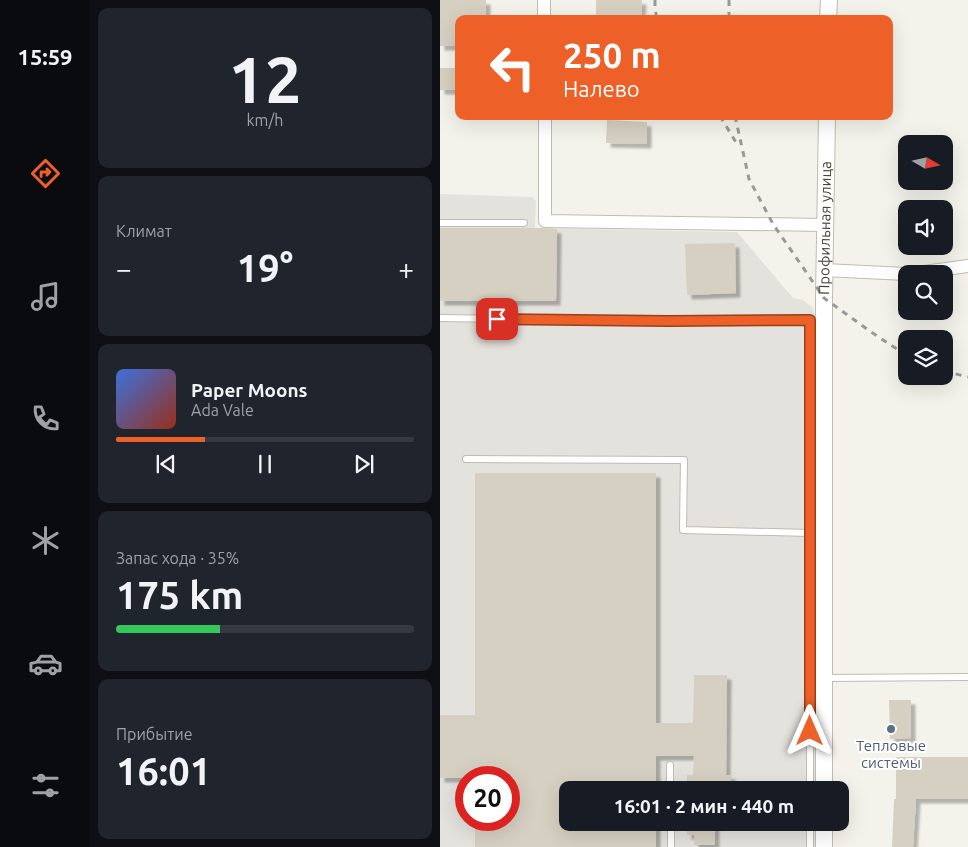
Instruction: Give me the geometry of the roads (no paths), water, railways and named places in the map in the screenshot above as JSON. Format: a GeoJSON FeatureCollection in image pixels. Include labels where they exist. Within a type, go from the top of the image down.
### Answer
{"type":"FeatureCollection","features":[{"type":"Feature","properties":{"kind":"street"},"geometry":{"type":"LineString","coordinates":[[544,0],[544,15]]}},
{"type":"Feature","properties":{"kind":"street"},"geometry":{"type":"LineString","coordinates":[[828,15],[829,0]]}},
{"type":"Feature","properties":{"kind":"street"},"geometry":{"type":"LineString","coordinates":[[545,120],[545,220],[825,225]]}},
{"type":"Feature","properties":{"kind":"street","name":"Профильная улица"},"geometry":{"type":"LineString","coordinates":[[824,781],[824,270],[827,120]]}},
{"type":"Feature","properties":{"kind":"street"},"geometry":{"type":"LineString","coordinates":[[953,268],[968,266]]}},
{"type":"Feature","properties":{"kind":"street"},"geometry":{"type":"LineString","coordinates":[[824,270],[898,274]]}},
{"type":"Feature","properties":{"kind":"street"},"geometry":{"type":"LineString","coordinates":[[824,831],[824,847]]}},
{"type":"Feature","properties":{"kind":"lane"},"geometry":{"type":"LineString","coordinates":[[440,223],[524,223]]}},
{"type":"Feature","properties":{"kind":"lane"},"geometry":{"type":"LineString","coordinates":[[440,318],[668,321],[810,320],[810,781]]}},
{"type":"Feature","properties":{"kind":"lane"},"geometry":{"type":"LineString","coordinates":[[466,459],[684,460],[683,530],[810,533]]}},
{"type":"Feature","properties":{"kind":"lane"},"geometry":{"type":"LineString","coordinates":[[824,678],[968,677]]}},
{"type":"Feature","properties":{"kind":"lane"},"geometry":{"type":"LineString","coordinates":[[670,765],[670,781]]}},
{"type":"Feature","properties":{"kind":"lane"},"geometry":{"type":"LineString","coordinates":[[670,831],[670,847]]}},
{"type":"Feature","properties":{"kind":"lane"},"geometry":{"type":"LineString","coordinates":[[810,831],[810,847]]}},
{"type":"Feature","properties":{"kind":"railway"},"geometry":{"type":"LineString","coordinates":[[655,0],[656,15]]}},
{"type":"Feature","properties":{"kind":"railway"},"geometry":{"type":"LineString","coordinates":[[729,0],[729,15]]}},
{"type":"Feature","properties":{"kind":"railway"},"geometry":{"type":"LineString","coordinates":[[722,120],[737,144]]}},
{"type":"Feature","properties":{"kind":"railway"},"geometry":{"type":"LineString","coordinates":[[736,120],[749,179],[773,224],[824,298],[898,350]]}},
{"type":"Feature","properties":{"kind":"railway"},"geometry":{"type":"LineString","coordinates":[[953,373],[968,377]]}},
{"type":"Feature","properties":{"kind":"place","name":"Тепловые системы"},"geometry":{"type":"Point","coordinates":[891,729]}}]}
